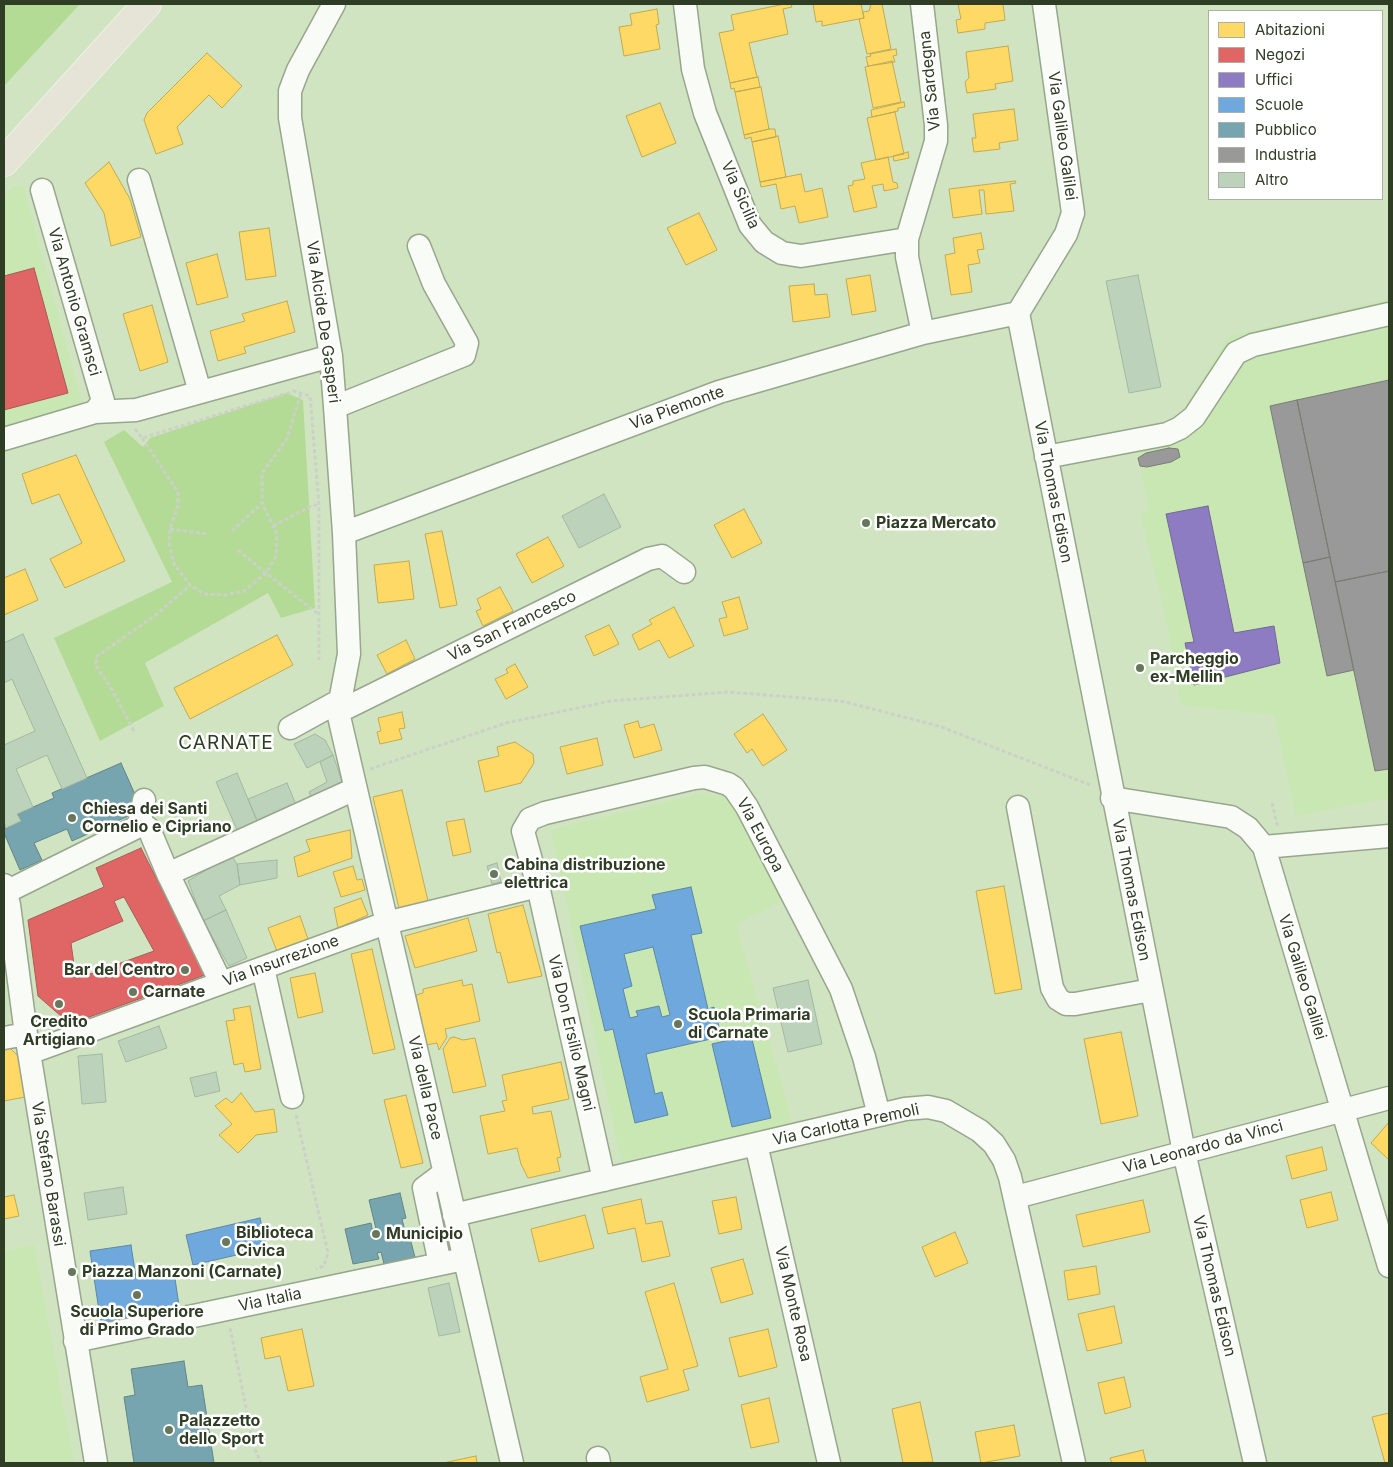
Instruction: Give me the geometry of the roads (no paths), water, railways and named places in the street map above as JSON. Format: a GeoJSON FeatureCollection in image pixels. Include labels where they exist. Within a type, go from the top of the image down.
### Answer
{"type":"FeatureCollection","features":[{"type":"Feature","properties":{"kind":"main road"},"geometry":{"type":"LineString","coordinates":[[4,162],[147,4]]}},
{"type":"Feature","properties":{"kind":"street","name":"Via Alcide De Gasperi"},"geometry":{"type":"LineString","coordinates":[[334,4],[298,70],[290,91],[290,118],[331,356],[336,407],[349,654],[339,706]]}},
{"type":"Feature","properties":{"kind":"street","name":"Via Sicilia"},"geometry":{"type":"LineString","coordinates":[[685,4],[693,69],[705,113],[750,225],[764,242],[782,253],[801,256],[907,239]]}},
{"type":"Feature","properties":{"kind":"street","name":"Via Sardegna"},"geometry":{"type":"LineString","coordinates":[[922,4],[936,125],[936,141],[907,239],[907,257],[923,333]]}},
{"type":"Feature","properties":{"kind":"street","name":"Via Galileo Galilei"},"geometry":{"type":"LineString","coordinates":[[1018,314],[1066,234],[1073,213],[1044,4]]}},
{"type":"Feature","properties":{"kind":"street"},"geometry":{"type":"LineString","coordinates":[[139,180],[200,392]]}},
{"type":"Feature","properties":{"kind":"street","name":"Via Antonio Gramsci"},"geometry":{"type":"LineString","coordinates":[[42,190],[103,401],[95,412]]}},
{"type":"Feature","properties":{"kind":"street"},"geometry":{"type":"LineString","coordinates":[[336,407],[464,354],[467,343],[434,284],[419,246]]}},
{"type":"Feature","properties":{"kind":"street","name":"Via Piemonte"},"geometry":{"type":"LineString","coordinates":[[344,533],[719,392],[923,333],[1018,314]]}},
{"type":"Feature","properties":{"kind":"street","name":"Via Thomas Edison"},"geometry":{"type":"LineString","coordinates":[[1018,314],[1112,798],[1184,1152],[1255,1463]]}},
{"type":"Feature","properties":{"kind":"street"},"geometry":{"type":"LineString","coordinates":[[1046,457],[1167,434],[1180,428],[1194,417],[1236,353],[1254,344],[1389,314]]}},
{"type":"Feature","properties":{"kind":"street"},"geometry":{"type":"LineString","coordinates":[[4,438],[95,412],[136,410],[331,356]]}},
{"type":"Feature","properties":{"kind":"street","name":"Via San Francesco"},"geometry":{"type":"LineString","coordinates":[[290,728],[648,559],[662,556],[684,572]]}},
{"type":"Feature","properties":{"kind":"street","name":"Via della Pace"},"geometry":{"type":"LineString","coordinates":[[339,706],[386,923],[512,1463]]}},
{"type":"Feature","properties":{"kind":"street","name":"Via Europa"},"geometry":{"type":"LineString","coordinates":[[538,886],[524,831],[526,823],[537,816],[694,778],[705,777],[728,784],[734,788],[747,807],[840,989],[864,1057],[879,1115]]}},
{"type":"Feature","properties":{"kind":"street"},"geometry":{"type":"LineString","coordinates":[[168,874],[354,782]]}},
{"type":"Feature","properties":{"kind":"street","name":"Via Galileo Galilei"},"geometry":{"type":"LineString","coordinates":[[1112,798],[1231,817],[1248,828],[1264,847],[1389,1266]]}},
{"type":"Feature","properties":{"kind":"street"},"geometry":{"type":"LineString","coordinates":[[142,826],[144,800]]}},
{"type":"Feature","properties":{"kind":"street"},"geometry":{"type":"LineString","coordinates":[[1018,807],[1052,988],[1058,1000],[1066,1004],[1075,1004],[1151,990]]}},
{"type":"Feature","properties":{"kind":"street"},"geometry":{"type":"LineString","coordinates":[[5,888],[142,826],[149,829],[168,874],[221,983]]}},
{"type":"Feature","properties":{"kind":"street"},"geometry":{"type":"LineString","coordinates":[[1264,847],[1389,836]]}},
{"type":"Feature","properties":{"kind":"street","name":"Via Insurrezione"},"geometry":{"type":"LineString","coordinates":[[4,1038],[27,1043],[221,983],[386,923],[538,886]]}},
{"type":"Feature","properties":{"kind":"street","name":"Via Don Ersilio Magni"},"geometry":{"type":"LineString","coordinates":[[538,886],[604,1180]]}},
{"type":"Feature","properties":{"kind":"street","name":"Via Stefano Barassi"},"geometry":{"type":"LineString","coordinates":[[5,888],[27,1043],[96,1463]]}},
{"type":"Feature","properties":{"kind":"street"},"geometry":{"type":"LineString","coordinates":[[263,968],[292,1097]]}},
{"type":"Feature","properties":{"kind":"street","name":"Via Leonardo da Vinci"},"geometry":{"type":"LineString","coordinates":[[1016,1196],[1389,1098]]}},
{"type":"Feature","properties":{"kind":"street","name":"Via Carlotta Premoli"},"geometry":{"type":"LineString","coordinates":[[454,1215],[905,1109],[928,1107],[946,1111],[964,1120],[994,1144],[1004,1160],[1016,1196],[1037,1300],[1074,1463]]}},
{"type":"Feature","properties":{"kind":"street","name":"Via Monte Rosa"},"geometry":{"type":"LineString","coordinates":[[756,1144],[829,1463]]}},
{"type":"Feature","properties":{"kind":"street"},"geometry":{"type":"LineString","coordinates":[[440,1264],[424,1188],[444,1173]]}},
{"type":"Feature","properties":{"kind":"street","name":"Via Italia"},"geometry":{"type":"LineString","coordinates":[[75,1340],[464,1259]]}},
{"type":"Feature","properties":{"kind":"place","name":"Piazza Mercato"},"geometry":{"type":"Point","coordinates":[866,523]}},
{"type":"Feature","properties":{"kind":"place","name":"Parcheggio ex-Mellin"},"geometry":{"type":"Point","coordinates":[1140,668]}},
{"type":"Feature","properties":{"kind":"place","name":"Chiesa dei Santi Cornelio e Cipriano"},"geometry":{"type":"Point","coordinates":[72,818]}},
{"type":"Feature","properties":{"kind":"place","name":"Cabina distribuzione elettrica"},"geometry":{"type":"Point","coordinates":[494,874]}},
{"type":"Feature","properties":{"kind":"place","name":"Bar del Centro"},"geometry":{"type":"Point","coordinates":[185,970]}},
{"type":"Feature","properties":{"kind":"place","name":"Carnate"},"geometry":{"type":"Point","coordinates":[133,992]}},
{"type":"Feature","properties":{"kind":"place","name":"Credito Artigiano"},"geometry":{"type":"Point","coordinates":[59,1004]}},
{"type":"Feature","properties":{"kind":"place","name":"Scuola Primaria di Carnate"},"geometry":{"type":"Point","coordinates":[678,1024]}},
{"type":"Feature","properties":{"kind":"place","name":"Municipio"},"geometry":{"type":"Point","coordinates":[376,1234]}},
{"type":"Feature","properties":{"kind":"place","name":"Biblioteca Civica"},"geometry":{"type":"Point","coordinates":[226,1242]}},
{"type":"Feature","properties":{"kind":"place","name":"Piazza Manzoni (Carnate)"},"geometry":{"type":"Point","coordinates":[72,1272]}},
{"type":"Feature","properties":{"kind":"place","name":"Scuola Superiore di Primo Grado"},"geometry":{"type":"Point","coordinates":[137,1295]}},
{"type":"Feature","properties":{"kind":"place","name":"Palazzetto dello Sport"},"geometry":{"type":"Point","coordinates":[169,1430]}},
{"type":"Feature","properties":{"kind":"district","name":"CARNATE"},"geometry":{"type":"Point","coordinates":[226,743]}}]}
